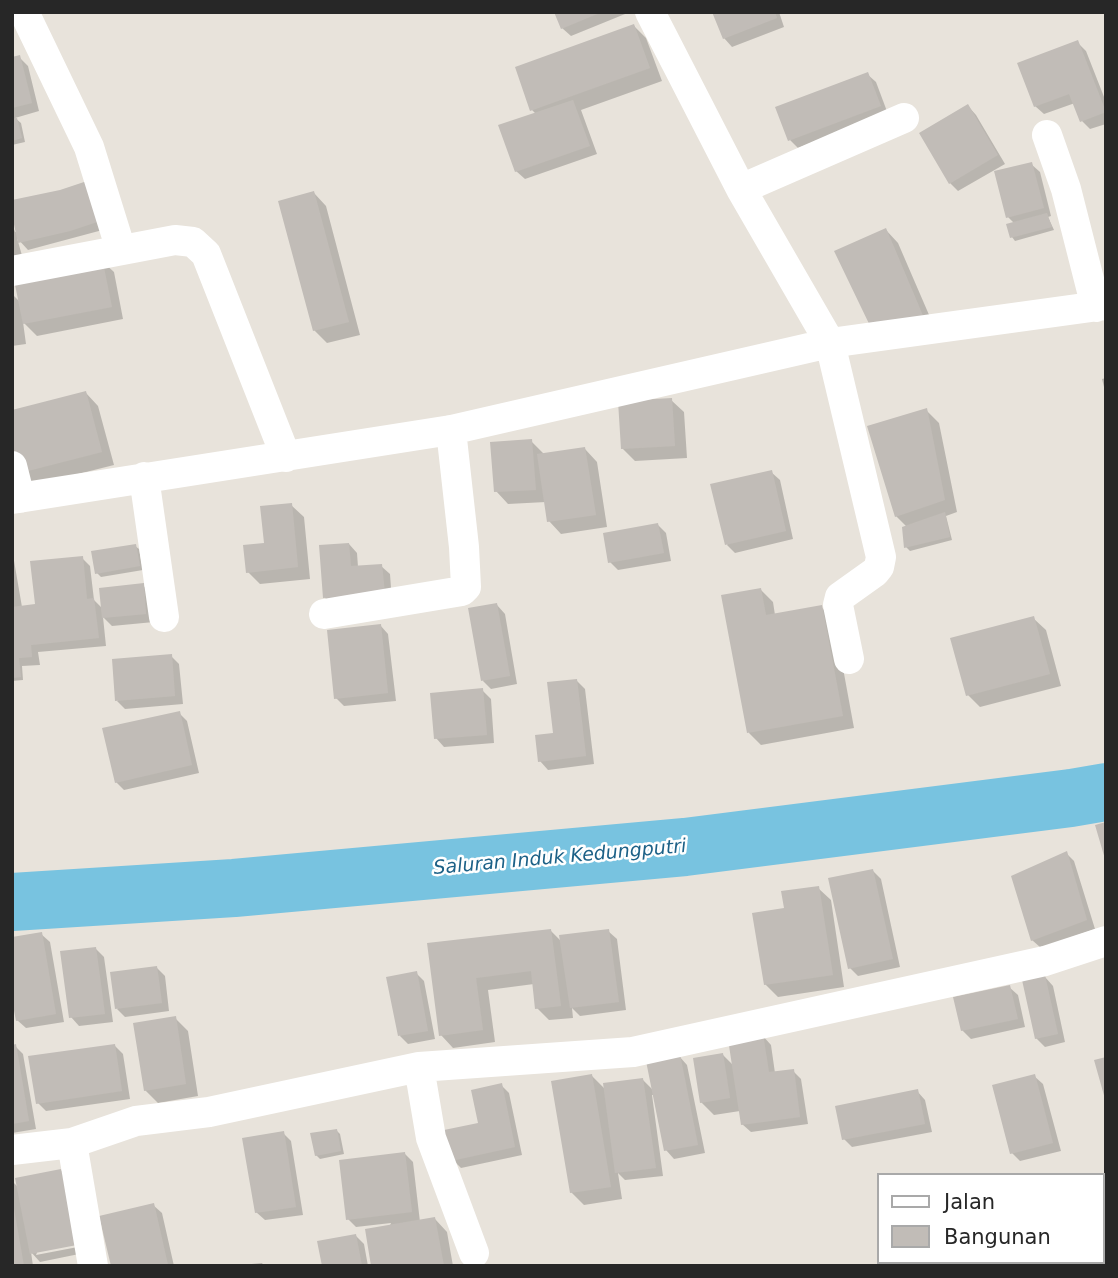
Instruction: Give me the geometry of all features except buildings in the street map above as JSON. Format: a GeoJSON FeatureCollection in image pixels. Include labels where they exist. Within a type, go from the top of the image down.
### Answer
{"type":"FeatureCollection","features":[{"type":"Feature","properties":{"kind":"street"},"geometry":{"type":"LineString","coordinates":[[24,12],[89,147],[121,250]]}},
{"type":"Feature","properties":{"kind":"street"},"geometry":{"type":"LineString","coordinates":[[650,12],[741,188],[830,343],[881,557],[875,572],[840,597],[838,606],[849,659]]}},
{"type":"Feature","properties":{"kind":"street"},"geometry":{"type":"LineString","coordinates":[[741,188],[904,118]]}},
{"type":"Feature","properties":{"kind":"street"},"geometry":{"type":"LineString","coordinates":[[12,466],[16,498],[451,430],[830,343],[1101,306],[1047,135]]}},
{"type":"Feature","properties":{"kind":"street"},"geometry":{"type":"LineString","coordinates":[[12,271],[183,239],[193,242],[206,254],[286,457]]}},
{"type":"Feature","properties":{"kind":"street"},"geometry":{"type":"LineString","coordinates":[[324,614],[462,591],[466,587],[451,430]]}},
{"type":"Feature","properties":{"kind":"street"},"geometry":{"type":"LineString","coordinates":[[144,477],[164,617]]}},
{"type":"Feature","properties":{"kind":"street"},"geometry":{"type":"LineString","coordinates":[[12,1150],[72,1143],[136,1121],[209,1112],[419,1067],[633,1052],[1045,961],[1106,941]]}},
{"type":"Feature","properties":{"kind":"street"},"geometry":{"type":"LineString","coordinates":[[419,1067],[431,1138],[474,1253]]}},
{"type":"Feature","properties":{"kind":"street"},"geometry":{"type":"LineString","coordinates":[[72,1143],[93,1266]]}},
{"type":"Feature","properties":{"kind":"waterway","name":"Saluran Induk Kedungputri"},"geometry":{"type":"LineString","coordinates":[[12,902],[234,888],[685,847],[1106,792]]}}]}
